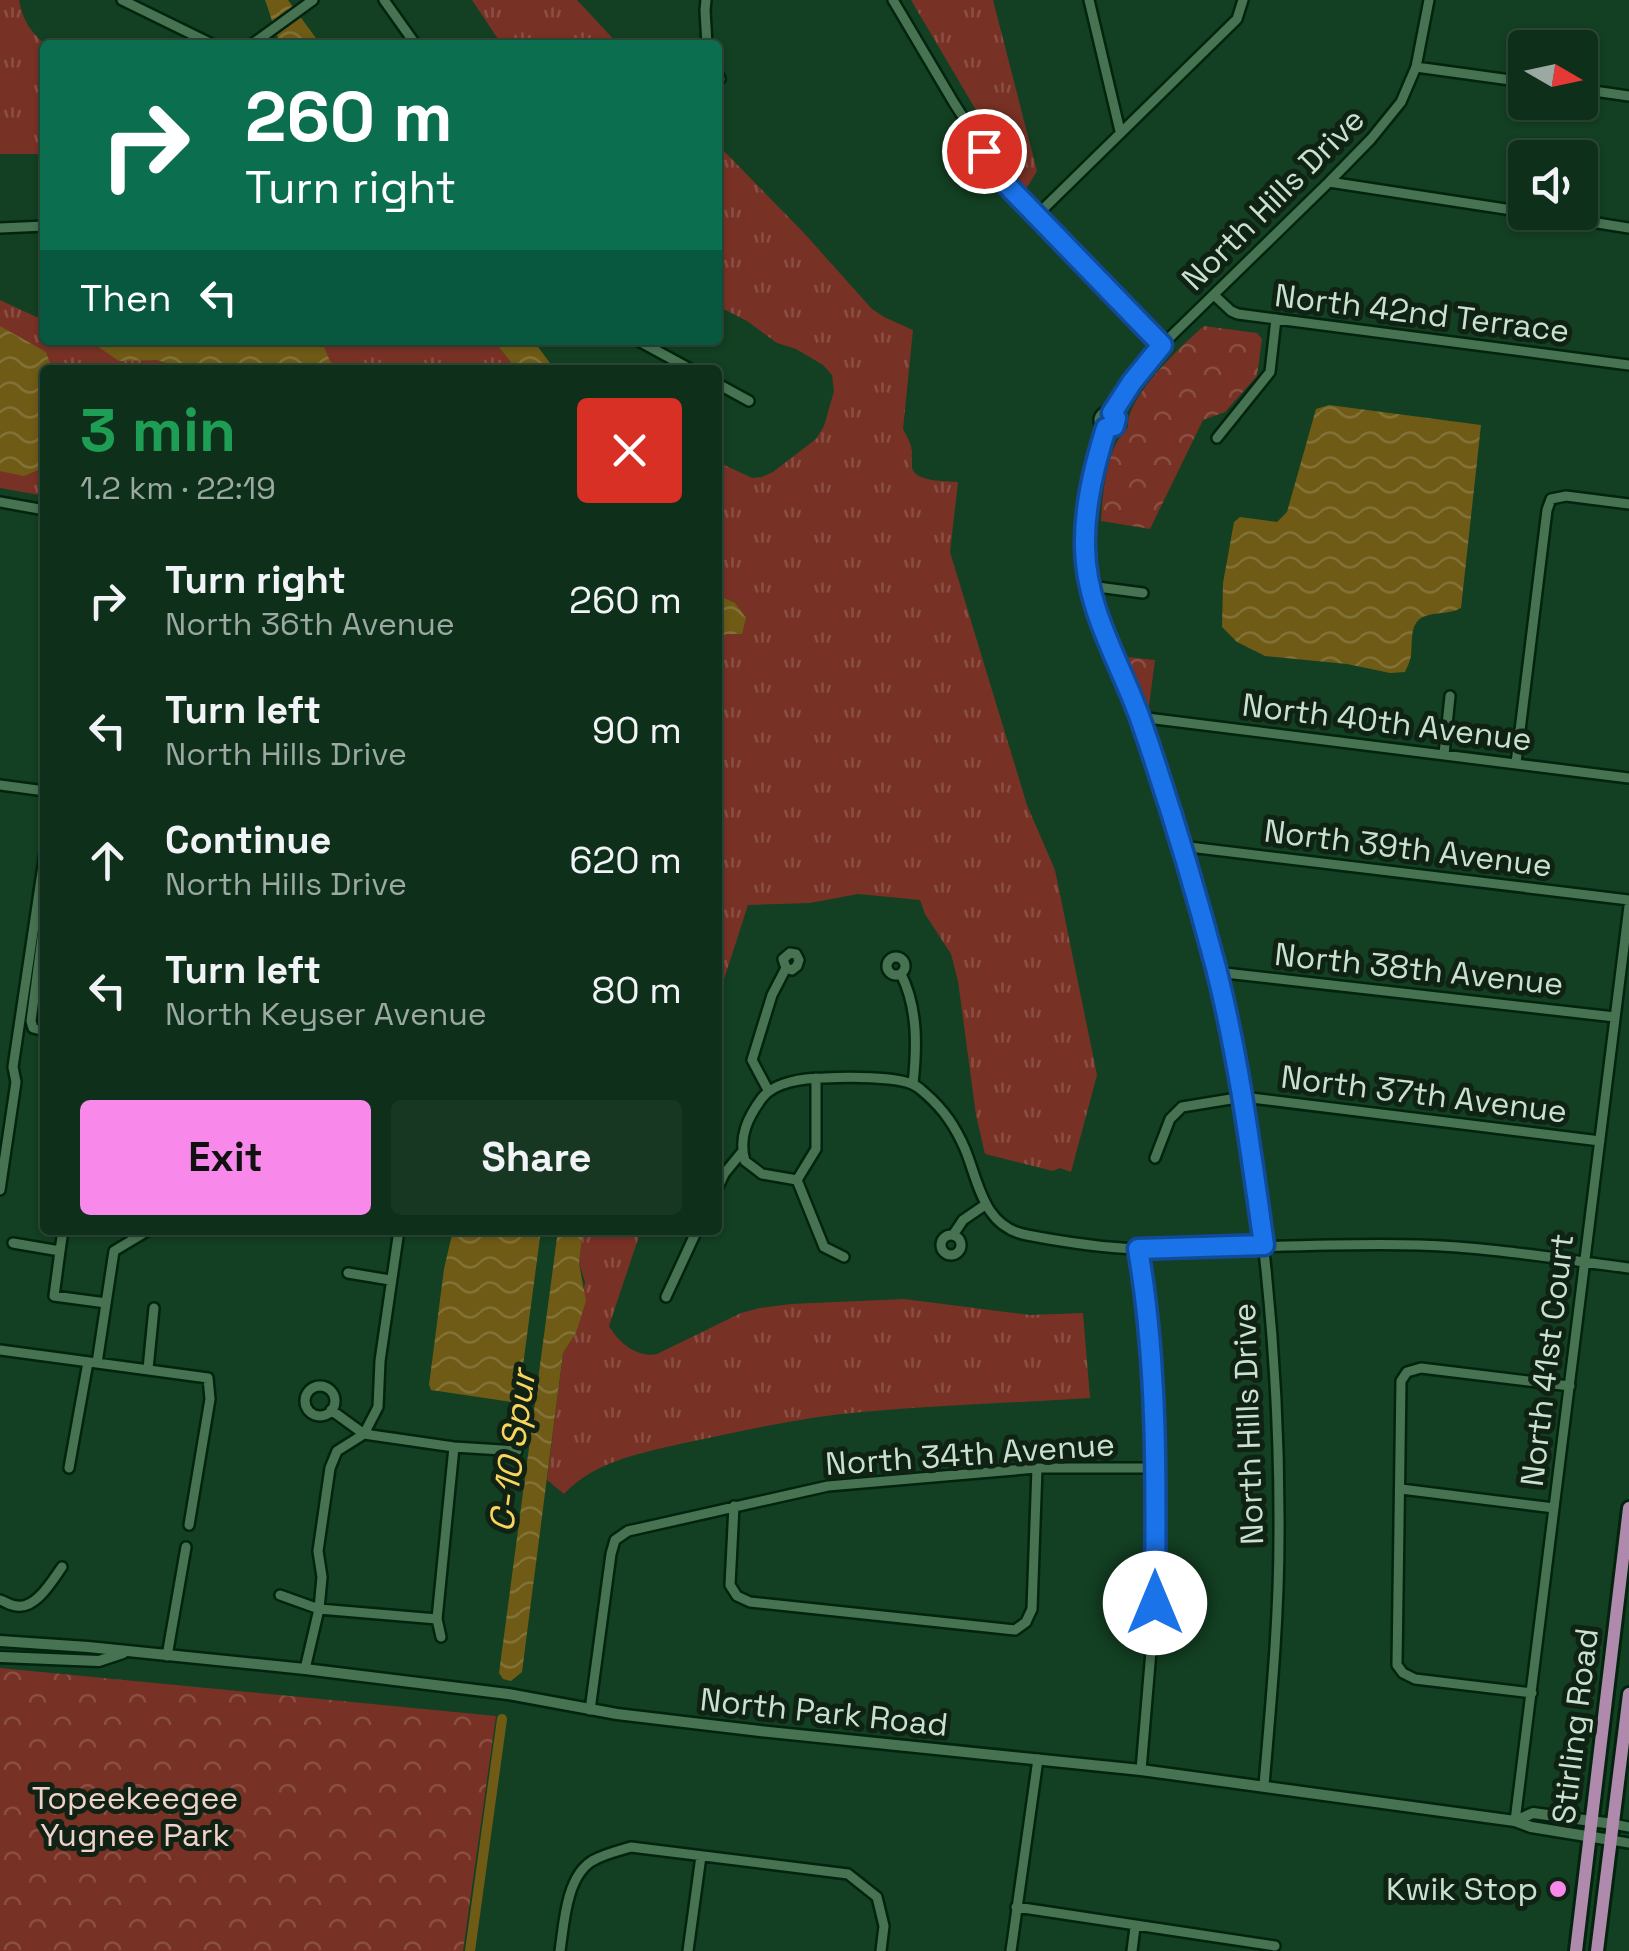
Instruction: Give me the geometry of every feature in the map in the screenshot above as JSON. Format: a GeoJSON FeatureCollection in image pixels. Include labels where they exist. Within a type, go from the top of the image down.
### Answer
{"type":"FeatureCollection","features":[{"type":"Feature","properties":{"kind":"main road","name":"Stirling Road"},"geometry":{"type":"LineString","coordinates":[[1576,1951],[1629,1508]]}},
{"type":"Feature","properties":{"kind":"main road","name":"Stirling Road"},"geometry":{"type":"LineString","coordinates":[[1598,1951],[1629,1694]]}},
{"type":"Feature","properties":{"kind":"street"},"geometry":{"type":"LineString","coordinates":[[122,0],[204,40]]}},
{"type":"Feature","properties":{"kind":"street"},"geometry":{"type":"LineString","coordinates":[[258,40],[313,0]]}},
{"type":"Feature","properties":{"kind":"street"},"geometry":{"type":"LineString","coordinates":[[384,0],[412,40]]}},
{"type":"Feature","properties":{"kind":"street"},"geometry":{"type":"LineString","coordinates":[[706,0],[708,40]]}},
{"type":"Feature","properties":{"kind":"street"},"geometry":{"type":"LineString","coordinates":[[893,0],[1004,182],[1162,345]]}},
{"type":"Feature","properties":{"kind":"street"},"geometry":{"type":"LineString","coordinates":[[1089,0],[1120,131]]}},
{"type":"Feature","properties":{"kind":"street"},"geometry":{"type":"LineString","coordinates":[[1036,216],[1237,19],[1243,0]]}},
{"type":"Feature","properties":{"kind":"street","name":"North Hills Drive"},"geometry":{"type":"LineString","coordinates":[[1264,1785],[1274,1671],[1279,1538],[1275,1364],[1264,1245],[1243,1096],[1216,972],[1140,717],[1101,624],[1090,586],[1085,547],[1090,485],[1106,428],[1115,424],[1112,413],[1162,345],[1329,182],[1401,102],[1416,67],[1428,0]]}},
{"type":"Feature","properties":{"kind":"street"},"geometry":{"type":"LineString","coordinates":[[1416,67],[1508,80]]}},
{"type":"Feature","properties":{"kind":"street"},"geometry":{"type":"LineString","coordinates":[[1598,92],[1629,96]]}},
{"type":"Feature","properties":{"kind":"street"},"geometry":{"type":"LineString","coordinates":[[1329,182],[1508,209]]}},
{"type":"Feature","properties":{"kind":"street"},"geometry":{"type":"LineString","coordinates":[[1598,223],[1629,228]]}},
{"type":"Feature","properties":{"kind":"street"},"geometry":{"type":"LineString","coordinates":[[0,228],[40,226]]}},
{"type":"Feature","properties":{"kind":"street","name":"North 42nd Terrace"},"geometry":{"type":"LineString","coordinates":[[1214,296],[1231,311],[1276,319],[1629,366]]}},
{"type":"Feature","properties":{"kind":"street"},"geometry":{"type":"LineString","coordinates":[[1217,438],[1270,372],[1276,319]]}},
{"type":"Feature","properties":{"kind":"street"},"geometry":{"type":"LineString","coordinates":[[646,345],[683,365]]}},
{"type":"Feature","properties":{"kind":"street"},"geometry":{"type":"LineString","coordinates":[[722,386],[749,401]]}},
{"type":"Feature","properties":{"kind":"street"},"geometry":{"type":"LineString","coordinates":[[1516,763],[1547,510],[1552,499],[1566,496],[1629,504]]}},
{"type":"Feature","properties":{"kind":"street"},"geometry":{"type":"LineString","coordinates":[[0,502],[40,509]]}},
{"type":"Feature","properties":{"kind":"street"},"geometry":{"type":"LineString","coordinates":[[1090,586],[1143,593]]}},
{"type":"Feature","properties":{"kind":"street"},"geometry":{"type":"LineString","coordinates":[[1444,754],[1450,696]]}},
{"type":"Feature","properties":{"kind":"street","name":"North 40th Avenue"},"geometry":{"type":"LineString","coordinates":[[1140,717],[1629,778]]}},
{"type":"Feature","properties":{"kind":"street"},"geometry":{"type":"LineString","coordinates":[[0,785],[40,791]]}},
{"type":"Feature","properties":{"kind":"street","name":"North 39th Avenue"},"geometry":{"type":"LineString","coordinates":[[1181,846],[1629,903]]}},
{"type":"Feature","properties":{"kind":"street"},"geometry":{"type":"LineString","coordinates":[[0,1190],[16,1082],[13,1067],[40,886]]}},
{"type":"Feature","properties":{"kind":"street","name":"North 41st Court"},"geometry":{"type":"LineString","coordinates":[[1515,1821],[1629,903]]}},
{"type":"Feature","properties":{"kind":"street"},"geometry":{"type":"LineString","coordinates":[[40,953],[31,1021],[33,1028],[40,1030]]}},
{"type":"Feature","properties":{"kind":"street"},"geometry":{"type":"LineString","coordinates":[[768,1090],[752,1060],[772,995],[786,968]]}},
{"type":"Feature","properties":{"kind":"street","name":"North 38th Avenue"},"geometry":{"type":"LineString","coordinates":[[1216,972],[1616,1017]]}},
{"type":"Feature","properties":{"kind":"street"},"geometry":{"type":"LineString","coordinates":[[902,974],[910,992],[917,1049],[913,1084]]}},
{"type":"Feature","properties":{"kind":"street"},"geometry":{"type":"LineString","coordinates":[[0,1066],[13,1067]]}},
{"type":"Feature","properties":{"kind":"street"},"geometry":{"type":"LineString","coordinates":[[797,1180],[762,1174],[745,1161],[742,1152],[746,1127],[768,1090],[816,1078],[863,1077],[913,1084],[943,1109],[964,1146],[985,1205],[1002,1226],[1020,1234],[1138,1249],[1420,1245],[1629,1268]]}},
{"type":"Feature","properties":{"kind":"street"},"geometry":{"type":"LineString","coordinates":[[797,1180],[816,1148],[816,1078]]}},
{"type":"Feature","properties":{"kind":"street","name":"North 37th Avenue"},"geometry":{"type":"LineString","coordinates":[[1156,1158],[1170,1119],[1182,1108],[1243,1096],[1600,1142]]}},
{"type":"Feature","properties":{"kind":"street"},"geometry":{"type":"LineString","coordinates":[[722,1178],[742,1152]]}},
{"type":"Feature","properties":{"kind":"street"},"geometry":{"type":"LineString","coordinates":[[797,1180],[824,1247],[844,1257]]}},
{"type":"Feature","properties":{"kind":"street"},"geometry":{"type":"LineString","coordinates":[[952,1235],[963,1220],[985,1205]]}},
{"type":"Feature","properties":{"kind":"street"},"geometry":{"type":"LineString","coordinates":[[62,1235],[54,1296],[106,1303]]}},
{"type":"Feature","properties":{"kind":"street"},"geometry":{"type":"LineString","coordinates":[[69,1468],[114,1250],[140,1235]]}},
{"type":"Feature","properties":{"kind":"street"},"geometry":{"type":"LineString","coordinates":[[305,1669],[318,1610],[322,1577],[318,1551],[330,1468],[336,1450],[364,1434],[378,1408],[380,1361],[398,1235]]}},
{"type":"Feature","properties":{"kind":"street"},"geometry":{"type":"LineString","coordinates":[[666,1297],[696,1235]]}},
{"type":"Feature","properties":{"kind":"street"},"geometry":{"type":"LineString","coordinates":[[13,1243],[60,1251]]}},
{"type":"Feature","properties":{"kind":"street"},"geometry":{"type":"LineString","coordinates":[[1138,1249],[1148,1305],[1156,1468],[1155,1603],[1142,1770]]}},
{"type":"Feature","properties":{"kind":"street"},"geometry":{"type":"LineString","coordinates":[[348,1273],[390,1280]]}},
{"type":"Feature","properties":{"kind":"street"},"geometry":{"type":"LineString","coordinates":[[148,1369],[154,1308]]}},
{"type":"Feature","properties":{"kind":"street"},"geometry":{"type":"LineString","coordinates":[[0,1350],[208,1378],[210,1399],[189,1525]]}},
{"type":"Feature","properties":{"kind":"street"},"geometry":{"type":"LineString","coordinates":[[1532,1693],[1416,1679],[1403,1673],[1397,1664],[1401,1381],[1407,1372],[1421,1368],[1570,1386]]}},
{"type":"Feature","properties":{"kind":"street"},"geometry":{"type":"LineString","coordinates":[[332,1410],[364,1434],[517,1452]]}},
{"type":"Feature","properties":{"kind":"street"},"geometry":{"type":"LineString","coordinates":[[441,1637],[436,1619],[454,1447]]}},
{"type":"Feature","properties":{"kind":"street"},"geometry":{"type":"LineString","coordinates":[[734,1506],[730,1585],[738,1596],[750,1602],[1015,1630],[1026,1622],[1032,1609],[1037,1468]]}},
{"type":"Feature","properties":{"kind":"street","name":"North 34th Avenue"},"geometry":{"type":"LineString","coordinates":[[590,1710],[610,1554],[615,1540],[628,1531],[828,1486],[1037,1468],[1156,1468]]}},
{"type":"Feature","properties":{"kind":"street"},"geometry":{"type":"LineString","coordinates":[[1401,1488],[1554,1508]]}},
{"type":"Feature","properties":{"kind":"street"},"geometry":{"type":"LineString","coordinates":[[168,1656],[186,1548]]}},
{"type":"Feature","properties":{"kind":"street"},"geometry":{"type":"LineString","coordinates":[[0,1600],[19,1607],[30,1604],[62,1568]]}},
{"type":"Feature","properties":{"kind":"street"},"geometry":{"type":"LineString","coordinates":[[280,1595],[318,1610],[436,1619]]}},
{"type":"Feature","properties":{"kind":"street","name":"North Park Road"},"geometry":{"type":"LineString","coordinates":[[0,1641],[305,1669],[760,1731],[1264,1785],[1515,1821],[1611,1840]]}},
{"type":"Feature","properties":{"kind":"street","name":"North Park Road"},"geometry":{"type":"LineString","coordinates":[[0,1656],[99,1661],[129,1652]]}},
{"type":"Feature","properties":{"kind":"street"},"geometry":{"type":"LineString","coordinates":[[1011,1951],[1038,1759]]}},
{"type":"Feature","properties":{"kind":"street","name":"North Park Road"},"geometry":{"type":"LineString","coordinates":[[1515,1821],[1533,1813],[1613,1824]]}},
{"type":"Feature","properties":{"kind":"street"},"geometry":{"type":"LineString","coordinates":[[1613,1824],[1629,1827]]}},
{"type":"Feature","properties":{"kind":"street"},"geometry":{"type":"LineString","coordinates":[[1611,1840],[1629,1843]]}},
{"type":"Feature","properties":{"kind":"street"},"geometry":{"type":"LineString","coordinates":[[560,1951],[566,1906],[588,1863],[631,1847],[848,1874],[876,1897],[884,1926],[881,1951]]}},
{"type":"Feature","properties":{"kind":"street"},"geometry":{"type":"LineString","coordinates":[[688,1951],[701,1856]]}},
{"type":"Feature","properties":{"kind":"street"},"geometry":{"type":"LineString","coordinates":[[1016,1908],[1239,1946],[1275,1946]]}},
{"type":"Feature","properties":{"kind":"street"},"geometry":{"type":"LineString","coordinates":[[1132,1951],[1135,1926]]}},
{"type":"Feature","properties":{"kind":"green space"},"geometry":{"type":"Polygon","coordinates":[[[0,0],[19,0],[28,25],[40,40],[40,154],[0,154],[0,0]]]}},
{"type":"Feature","properties":{"kind":"green space"},"geometry":{"type":"Polygon","coordinates":[[[472,0],[577,0],[614,40],[499,40],[472,0]]]}},
{"type":"Feature","properties":{"kind":"green space"},"geometry":{"type":"Polygon","coordinates":[[[911,0],[993,0],[1037,171],[1026,189],[1009,166],[911,0]]]}},
{"type":"Feature","properties":{"kind":"green space"},"geometry":{"type":"Polygon","coordinates":[[[722,149],[872,309],[913,330],[903,429],[909,440],[912,467],[925,478],[958,482],[950,552],[1027,805],[1055,870],[1097,1075],[1071,1172],[985,1154],[958,981],[951,954],[920,900],[858,894],[810,903],[748,905],[722,986],[722,638],[735,603],[722,597],[722,464],[752,478],[773,472],[816,439],[834,391],[832,375],[823,365],[777,343],[722,308],[722,149]]]}},
{"type":"Feature","properties":{"kind":"green space"},"geometry":{"type":"Polygon","coordinates":[[[0,300],[40,319],[40,345],[497,345],[517,365],[40,365],[40,495],[0,488],[0,300]]]}},
{"type":"Feature","properties":{"kind":"green space"},"geometry":{"type":"Polygon","coordinates":[[[1204,326],[1257,333],[1262,339],[1257,376],[1225,412],[1203,420],[1150,529],[1101,521],[1110,458],[1128,427],[1136,401],[1157,372],[1204,326]]]}},
{"type":"Feature","properties":{"kind":"green space"},"geometry":{"type":"Polygon","coordinates":[[[1127,657],[1155,660],[1149,706],[1148,706],[1127,657]]]}},
{"type":"Feature","properties":{"kind":"green space"},"geometry":{"type":"Polygon","coordinates":[[[582,1235],[639,1235],[609,1326],[623,1343],[650,1355],[741,1313],[791,1304],[904,1299],[1030,1315],[1083,1313],[1090,1398],[840,1414],[775,1424],[622,1459],[591,1473],[564,1494],[547,1480],[563,1353],[576,1333],[585,1282],[579,1263],[582,1235]]]}},
{"type":"Feature","properties":{"kind":"green space","name":"Topeekeegee Yugnee Park"},"geometry":{"type":"Polygon","coordinates":[[[0,1668],[496,1716],[463,1951],[0,1951],[0,1668]]]}},
{"type":"Feature","properties":{"kind":"water"},"geometry":{"type":"Polygon","coordinates":[[[265,0],[288,0],[317,40],[280,40],[265,0]]]}},
{"type":"Feature","properties":{"kind":"water"},"geometry":{"type":"Polygon","coordinates":[[[0,326],[46,352],[50,363],[59,365],[40,365],[40,469],[24,476],[0,471],[0,326]]]}},
{"type":"Feature","properties":{"kind":"water"},"geometry":{"type":"Polygon","coordinates":[[[95,345],[323,345],[334,365],[173,365],[157,360],[119,361],[95,345]]]}},
{"type":"Feature","properties":{"kind":"water"},"geometry":{"type":"Polygon","coordinates":[[[497,345],[537,345],[551,365],[511,365],[497,345]]]}},
{"type":"Feature","properties":{"kind":"water"},"geometry":{"type":"Polygon","coordinates":[[[1329,405],[1481,425],[1461,608],[1418,621],[1405,672],[1265,656],[1237,642],[1222,627],[1223,583],[1234,522],[1240,517],[1277,522],[1287,512],[1316,409],[1329,405]]]}},
{"type":"Feature","properties":{"kind":"water"},"geometry":{"type":"Polygon","coordinates":[[[722,597],[735,603],[746,618],[742,634],[722,638],[722,597]]]}},
{"type":"Feature","properties":{"kind":"water"},"geometry":{"type":"Polygon","coordinates":[[[452,1235],[540,1235],[518,1403],[431,1390],[444,1269],[452,1235]]]}},
{"type":"Feature","properties":{"kind":"water"},"geometry":{"type":"Polygon","coordinates":[[[557,1235],[582,1235],[579,1263],[586,1301],[576,1333],[563,1353],[522,1672],[511,1681],[499,1673],[557,1235]]]}},
{"type":"Feature","properties":{"kind":"waterway","name":"C-10 Spur"},"geometry":{"type":"LineString","coordinates":[[470,1951],[502,1719]]}},
{"type":"Feature","properties":{"kind":"place","name":"Kwik Stop"},"geometry":{"type":"Point","coordinates":[1558,1889]}},
{"type":"Feature","properties":{"kind":"route"},"geometry":{"type":"LineString","coordinates":[[984,151],[1004,182],[1162,345],[1112,413],[1116,418],[1114,426],[1106,428],[1090,485],[1085,547],[1090,586],[1101,624],[1140,717],[1216,972],[1243,1096],[1264,1245],[1138,1249],[1150,1338],[1156,1468],[1155,1603]]}}]}
